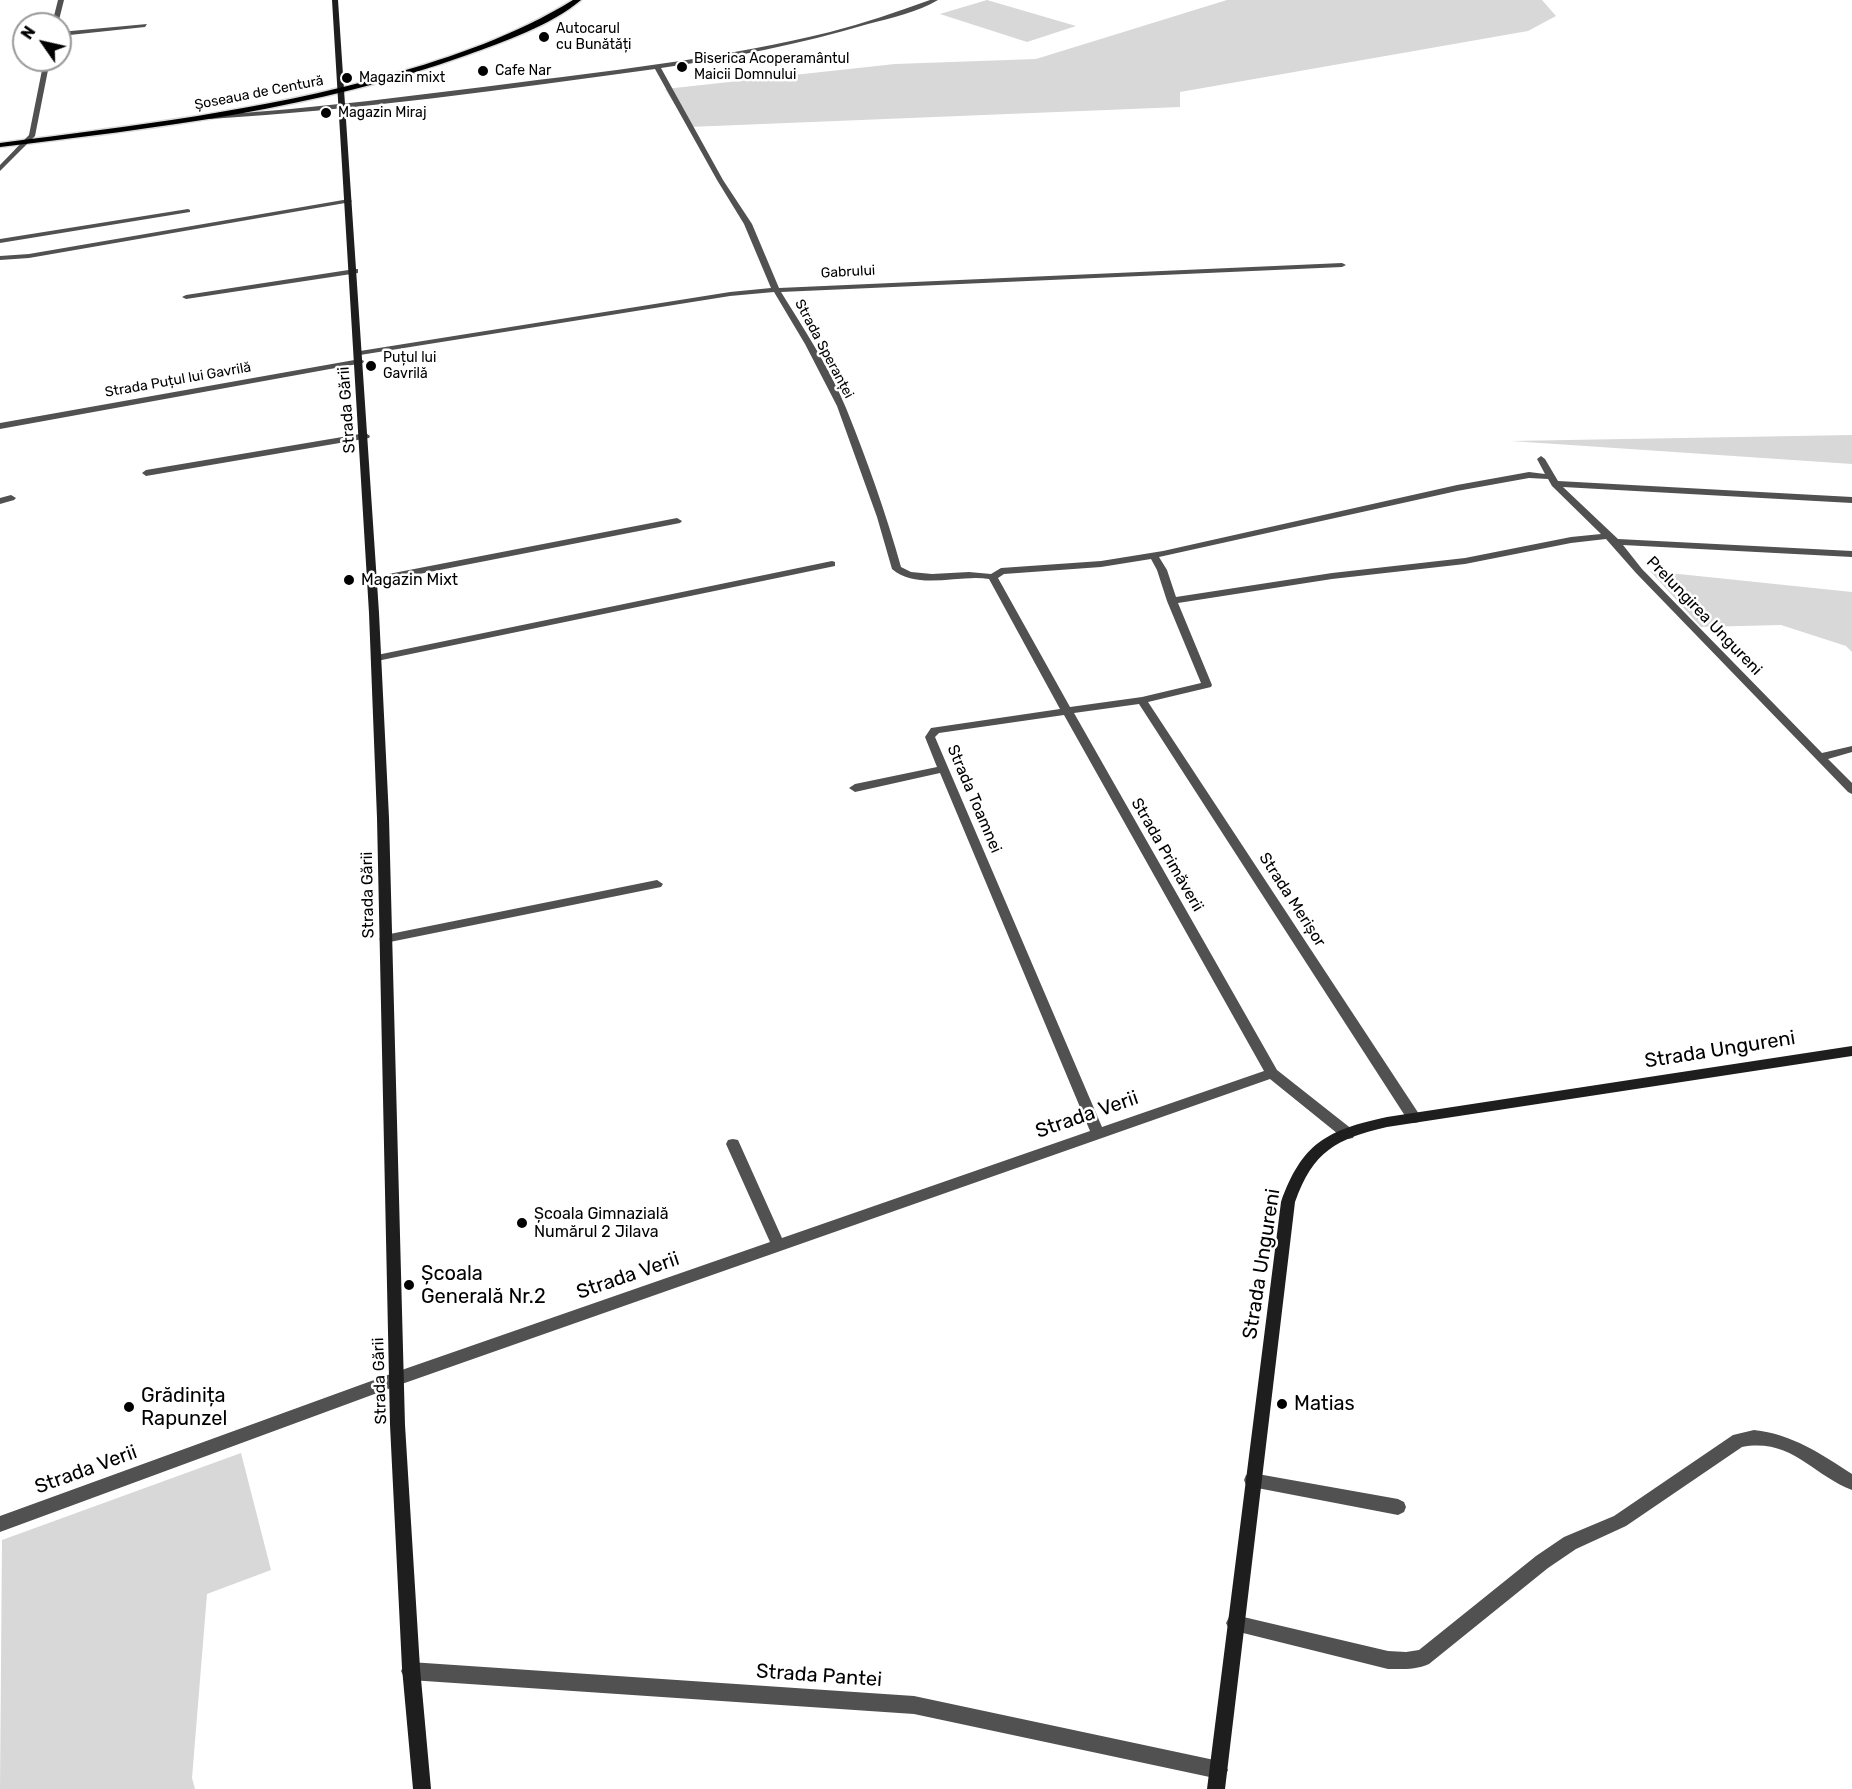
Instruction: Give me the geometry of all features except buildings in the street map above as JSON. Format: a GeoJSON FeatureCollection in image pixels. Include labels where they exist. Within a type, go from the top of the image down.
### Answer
{"type":"FeatureCollection","features":[{"type":"Feature","properties":{"kind":"main road","name":"Strada Gării"},"geometry":{"type":"LineString","coordinates":[[335,0],[366,436],[377,658],[396,1379],[410,1671],[422,1789]]}},
{"type":"Feature","properties":{"kind":"main road","name":"Șoseaua de Centură"},"geometry":{"type":"LineString","coordinates":[[0,145],[210,117],[341,90],[422,68],[481,48],[538,23],[578,0]]}},
{"type":"Feature","properties":{"kind":"main road","name":"Strada Ungureni"},"geometry":{"type":"LineString","coordinates":[[1216,1789],[1252,1480],[1288,1202],[1296,1180],[1308,1160],[1326,1145],[1348,1134],[1414,1118],[1852,1052]]}},
{"type":"Feature","properties":{"kind":"street"},"geometry":{"type":"LineString","coordinates":[[210,117],[342,106],[657,66],[813,38],[877,20],[934,0]]}},
{"type":"Feature","properties":{"kind":"street"},"geometry":{"type":"LineString","coordinates":[[72,33],[145,24]]}},
{"type":"Feature","properties":{"kind":"street","name":"Strada Speranței"},"geometry":{"type":"LineString","coordinates":[[657,66],[720,180],[748,224],[776,290],[809,344],[841,406],[882,518],[897,569],[914,577],[997,574],[1101,564],[1153,555],[1457,488],[1529,475],[1554,481],[1852,500]]}},
{"type":"Feature","properties":{"kind":"street"},"geometry":{"type":"LineString","coordinates":[[0,170],[32,136],[45,72]]}},
{"type":"Feature","properties":{"kind":"street"},"geometry":{"type":"LineString","coordinates":[[0,258],[29,256],[349,201]]}},
{"type":"Feature","properties":{"kind":"street"},"geometry":{"type":"LineString","coordinates":[[0,241],[188,211]]}},
{"type":"Feature","properties":{"kind":"street","name":"Gabrului"},"geometry":{"type":"LineString","coordinates":[[360,357],[730,294],[776,290],[1342,265]]}},
{"type":"Feature","properties":{"kind":"street"},"geometry":{"type":"LineString","coordinates":[[186,297],[355,271]]}},
{"type":"Feature","properties":{"kind":"street","name":"Strada Puțul lui Gavrilă"},"geometry":{"type":"LineString","coordinates":[[0,426],[360,357]]}},
{"type":"Feature","properties":{"kind":"street"},"geometry":{"type":"LineString","coordinates":[[146,473],[366,436]]}},
{"type":"Feature","properties":{"kind":"street","name":"Prelungirea Ungureni"},"geometry":{"type":"LineString","coordinates":[[1541,459],[1554,481],[1852,790]]}},
{"type":"Feature","properties":{"kind":"street"},"geometry":{"type":"LineString","coordinates":[[0,501],[11,498]]}},
{"type":"Feature","properties":{"kind":"street"},"geometry":{"type":"LineString","coordinates":[[373,580],[677,521]]}},
{"type":"Feature","properties":{"kind":"street"},"geometry":{"type":"LineString","coordinates":[[1172,601],[1332,576],[1454,563],[1571,540],[1611,539],[1852,554]]}},
{"type":"Feature","properties":{"kind":"street","name":"Strada Toamnei"},"geometry":{"type":"LineString","coordinates":[[1098,1133],[930,737],[935,730],[1142,700],[1207,685],[1172,601],[1162,570],[1153,555]]}},
{"type":"Feature","properties":{"kind":"street"},"geometry":{"type":"LineString","coordinates":[[377,658],[832,564]]}},
{"type":"Feature","properties":{"kind":"street","name":"Strada Primăverii"},"geometry":{"type":"LineString","coordinates":[[997,574],[994,582],[1272,1073],[1348,1134]]}},
{"type":"Feature","properties":{"kind":"street","name":"Strada Merișor"},"geometry":{"type":"LineString","coordinates":[[1142,700],[1414,1118]]}},
{"type":"Feature","properties":{"kind":"street"},"geometry":{"type":"LineString","coordinates":[[1821,757],[1852,749]]}},
{"type":"Feature","properties":{"kind":"street"},"geometry":{"type":"LineString","coordinates":[[855,788],[943,769]]}},
{"type":"Feature","properties":{"kind":"street"},"geometry":{"type":"LineString","coordinates":[[386,939],[657,884]]}},
{"type":"Feature","properties":{"kind":"street","name":"Strada Verii"},"geometry":{"type":"LineString","coordinates":[[0,1524],[396,1379],[1272,1073]]}},
{"type":"Feature","properties":{"kind":"street"},"geometry":{"type":"LineString","coordinates":[[733,1144],[778,1245]]}},
{"type":"Feature","properties":{"kind":"street"},"geometry":{"type":"LineString","coordinates":[[1235,1623],[1388,1660],[1406,1661],[1423,1658],[1542,1562],[1570,1543],[1620,1521],[1738,1440],[1753,1436],[1767,1437],[1784,1443],[1852,1483]]}},
{"type":"Feature","properties":{"kind":"street"},"geometry":{"type":"LineString","coordinates":[[1252,1480],[1398,1507]]}},
{"type":"Feature","properties":{"kind":"street","name":"Strada Pantei"},"geometry":{"type":"LineString","coordinates":[[410,1671],[914,1705],[1219,1770]]}},
{"type":"Feature","properties":{"kind":"shaded area"},"geometry":{"type":"Polygon","coordinates":[[[987,0],[1076,26],[1027,42],[940,14],[987,0]]]}},
{"type":"Feature","properties":{"kind":"shaded area"},"geometry":{"type":"Polygon","coordinates":[[[1227,0],[1542,0],[1556,16],[1528,31],[1180,92],[1180,107],[689,127],[665,89],[895,64],[1036,59],[1227,0]]]}},
{"type":"Feature","properties":{"kind":"shaded area"},"geometry":{"type":"Polygon","coordinates":[[[1852,435],[1852,464],[1511,441],[1852,435]]]}},
{"type":"Feature","properties":{"kind":"shaded area"},"geometry":{"type":"Polygon","coordinates":[[[1650,571],[1852,592],[1852,652],[1846,646],[1781,625],[1701,627],[1650,571]]]}},
{"type":"Feature","properties":{"kind":"shaded area"},"geometry":{"type":"Polygon","coordinates":[[[241,1453],[271,1570],[207,1594],[192,1778],[195,1789],[0,1789],[2,1540],[241,1453]]]}},
{"type":"Feature","properties":{"kind":"place","name":"Autocarul cu Bunătăți"},"geometry":{"type":"Point","coordinates":[544,37]}},
{"type":"Feature","properties":{"kind":"place","name":"Biserica Acoperamântul Maicii Domnului"},"geometry":{"type":"Point","coordinates":[682,67]}},
{"type":"Feature","properties":{"kind":"place","name":"Cafe Nar"},"geometry":{"type":"Point","coordinates":[483,71]}},
{"type":"Feature","properties":{"kind":"place","name":"Magazin mixt"},"geometry":{"type":"Point","coordinates":[347,78]}},
{"type":"Feature","properties":{"kind":"place","name":"Magazin Miraj"},"geometry":{"type":"Point","coordinates":[326,113]}},
{"type":"Feature","properties":{"kind":"place","name":"Puțul lui Gavrilă"},"geometry":{"type":"Point","coordinates":[371,366]}},
{"type":"Feature","properties":{"kind":"place","name":"Magazin Mixt"},"geometry":{"type":"Point","coordinates":[349,580]}},
{"type":"Feature","properties":{"kind":"place","name":"Școala Gimnazială Numărul 2 Jilava"},"geometry":{"type":"Point","coordinates":[522,1223]}},
{"type":"Feature","properties":{"kind":"place","name":"Școala Generală Nr.2"},"geometry":{"type":"Point","coordinates":[409,1285]}},
{"type":"Feature","properties":{"kind":"place","name":"Matias"},"geometry":{"type":"Point","coordinates":[1282,1404]}},
{"type":"Feature","properties":{"kind":"place","name":"Grădinița Rapunzel"},"geometry":{"type":"Point","coordinates":[129,1407]}}]}
